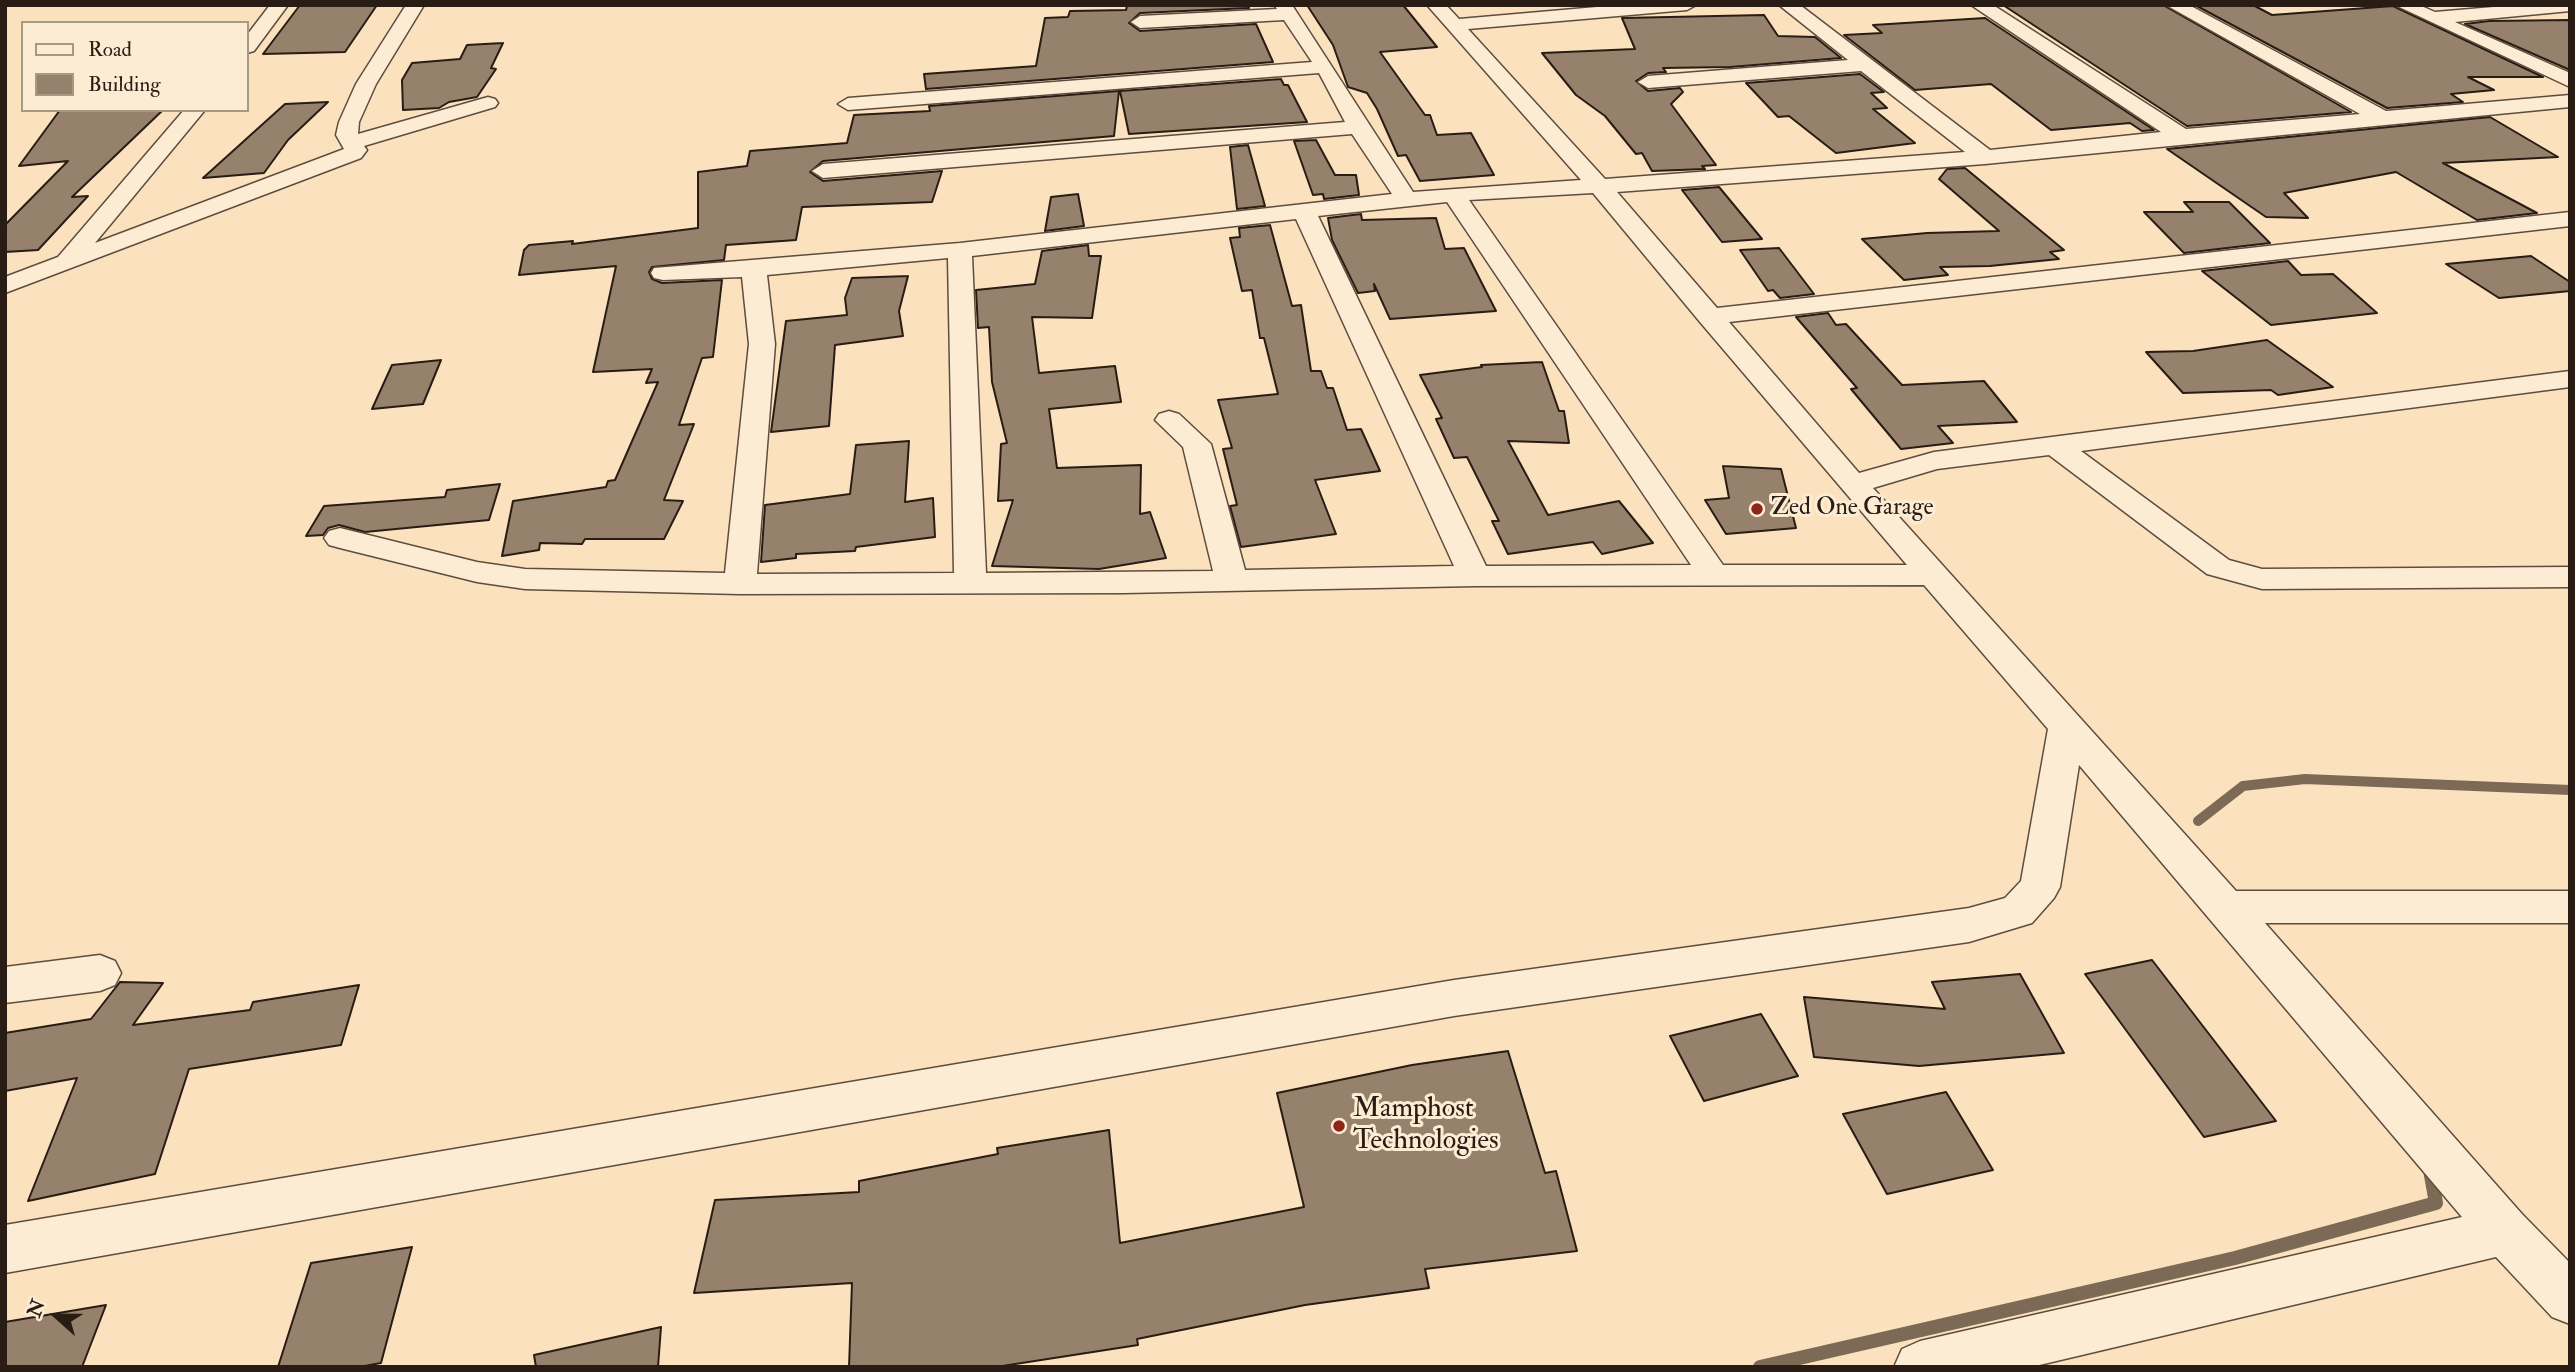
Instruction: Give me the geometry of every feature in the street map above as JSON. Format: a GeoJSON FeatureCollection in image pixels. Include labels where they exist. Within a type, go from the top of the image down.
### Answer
{"type":"FeatureCollection","features":[{"type":"Feature","properties":{"kind":"street"},"geometry":{"type":"LineString","coordinates":[[248,46],[279,5]]}},
{"type":"Feature","properties":{"kind":"street"},"geometry":{"type":"LineString","coordinates":[[5,286],[347,156],[356,150],[347,135],[349,122],[360,97],[415,5]]}},
{"type":"Feature","properties":{"kind":"street"},"geometry":{"type":"LineString","coordinates":[[1444,15],[1687,5]]}},
{"type":"Feature","properties":{"kind":"street"},"geometry":{"type":"LineString","coordinates":[[1788,5],[1985,157]]}},
{"type":"Feature","properties":{"kind":"street"},"geometry":{"type":"LineString","coordinates":[[1980,5],[2182,135]]}},
{"type":"Feature","properties":{"kind":"street"},"geometry":{"type":"LineString","coordinates":[[2175,5],[2383,118]]}},
{"type":"Feature","properties":{"kind":"street"},"geometry":{"type":"LineString","coordinates":[[2404,5],[2570,81]]}},
{"type":"Feature","properties":{"kind":"street"},"geometry":{"type":"LineString","coordinates":[[2432,18],[2570,6]]}},
{"type":"Feature","properties":{"kind":"street"},"geometry":{"type":"LineString","coordinates":[[1140,22],[1286,10],[1325,67],[1358,127],[1407,199]]}},
{"type":"Feature","properties":{"kind":"street"},"geometry":{"type":"LineString","coordinates":[[1444,15],[1601,188],[1853,484],[2226,907],[2505,1231],[2570,1299]]}},
{"type":"Feature","properties":{"kind":"street"},"geometry":{"type":"LineString","coordinates":[[1648,82],[1865,65]]}},
{"type":"Feature","properties":{"kind":"street"},"geometry":{"type":"LineString","coordinates":[[848,104],[1325,67]]}},
{"type":"Feature","properties":{"kind":"street"},"geometry":{"type":"LineString","coordinates":[[663,273],[754,269],[960,250],[1523,188],[1601,188],[1985,157],[2182,135],[2570,101]]}},
{"type":"Feature","properties":{"kind":"street"},"geometry":{"type":"LineString","coordinates":[[351,143],[488,103]]}},
{"type":"Feature","properties":{"kind":"street"},"geometry":{"type":"LineString","coordinates":[[63,266],[193,112]]}},
{"type":"Feature","properties":{"kind":"street"},"geometry":{"type":"LineString","coordinates":[[823,171],[1358,127]]}},
{"type":"Feature","properties":{"kind":"street"},"geometry":{"type":"LineString","coordinates":[[1454,195],[1715,577]]}},
{"type":"Feature","properties":{"kind":"street"},"geometry":{"type":"LineString","coordinates":[[1306,212],[1475,576]]}},
{"type":"Feature","properties":{"kind":"street"},"geometry":{"type":"LineString","coordinates":[[1709,317],[2570,219]]}},
{"type":"Feature","properties":{"kind":"street"},"geometry":{"type":"LineString","coordinates":[[960,250],[970,582]]}},
{"type":"Feature","properties":{"kind":"street"},"geometry":{"type":"LineString","coordinates":[[740,584],[762,344],[754,269]]}},
{"type":"Feature","properties":{"kind":"street"},"geometry":{"type":"LineString","coordinates":[[1853,484],[1934,461],[2570,379]]}},
{"type":"Feature","properties":{"kind":"street"},"geometry":{"type":"LineString","coordinates":[[1169,420],[1197,444],[1231,580]]}},
{"type":"Feature","properties":{"kind":"street"},"geometry":{"type":"LineString","coordinates":[[2056,446],[2190,549],[2218,567],[2262,579],[2570,577]]}},
{"type":"Feature","properties":{"kind":"street"},"geometry":{"type":"LineString","coordinates":[[340,538],[477,572],[525,579],[740,584],[1475,576],[1934,575]]}},
{"type":"Feature","properties":{"kind":"street"},"geometry":{"type":"LineString","coordinates":[[5,1249],[1454,998],[1969,925],[2018,911],[2040,887],[2067,726]]}},
{"type":"Feature","properties":{"kind":"street"},"geometry":{"type":"LineString","coordinates":[[2226,907],[2570,907]]}},
{"type":"Feature","properties":{"kind":"street"},"geometry":{"type":"LineString","coordinates":[[5,985],[100,973]]}},
{"type":"Feature","properties":{"kind":"street"},"geometry":{"type":"LineString","coordinates":[[1920,1367],[2505,1231]]}},
{"type":"Feature","properties":{"kind":"building"},"geometry":{"type":"Polygon","coordinates":[[[300,5],[377,5],[345,52],[263,54],[300,5]]]}},
{"type":"Feature","properties":{"kind":"building"},"geometry":{"type":"Polygon","coordinates":[[[1248,5],[1249,8],[1140,13],[1129,23],[1140,31],[1256,24],[1273,62],[926,89],[924,74],[1036,66],[1045,18],[1068,17],[1070,11],[1126,10],[1127,6],[1248,5]]]}},
{"type":"Feature","properties":{"kind":"building"},"geometry":{"type":"Polygon","coordinates":[[[1307,5],[1403,5],[1437,47],[1380,52],[1425,115],[1430,115],[1437,135],[1471,133],[1494,175],[1420,181],[1406,155],[1398,156],[1367,93],[1348,87],[1333,45],[1307,5]]]}},
{"type":"Feature","properties":{"kind":"building"},"geometry":{"type":"Polygon","coordinates":[[[2003,5],[2163,5],[2351,112],[2187,126],[2003,5]]]}},
{"type":"Feature","properties":{"kind":"building"},"geometry":{"type":"Polygon","coordinates":[[[2195,5],[2253,5],[2272,15],[2393,6],[2543,77],[2468,77],[2494,90],[2451,94],[2463,102],[2387,108],[2195,5]]]}},
{"type":"Feature","properties":{"kind":"building"},"geometry":{"type":"Polygon","coordinates":[[[1764,15],[1778,36],[1815,37],[1841,58],[1730,67],[1663,68],[1666,72],[1648,73],[1636,81],[1648,91],[1680,88],[1683,92],[1671,104],[1716,165],[1702,166],[1705,169],[1652,171],[1642,153],[1636,154],[1605,116],[1576,95],[1542,53],[1635,49],[1622,18],[1764,15]]]}},
{"type":"Feature","properties":{"kind":"building"},"geometry":{"type":"Polygon","coordinates":[[[1985,18],[2154,130],[2142,131],[2130,123],[2051,130],[1991,84],[1915,90],[1844,35],[1882,33],[1873,25],[1985,18]]]}},
{"type":"Feature","properties":{"kind":"building"},"geometry":{"type":"Polygon","coordinates":[[[2570,20],[2570,70],[2465,24],[2489,21],[2570,20]]]}},
{"type":"Feature","properties":{"kind":"building"},"geometry":{"type":"Polygon","coordinates":[[[503,43],[491,68],[496,69],[477,97],[449,102],[439,108],[403,110],[402,80],[412,63],[460,59],[467,45],[503,43]]]}},
{"type":"Feature","properties":{"kind":"building"},"geometry":{"type":"Polygon","coordinates":[[[1860,74],[1884,92],[1871,93],[1887,108],[1873,109],[1915,143],[1836,153],[1789,116],[1778,117],[1746,83],[1860,74]]]}},
{"type":"Feature","properties":{"kind":"building"},"geometry":{"type":"Polygon","coordinates":[[[1281,79],[1284,85],[1288,85],[1307,122],[1129,134],[1120,91],[1281,79]]]}},
{"type":"Feature","properties":{"kind":"building"},"geometry":{"type":"Polygon","coordinates":[[[1119,91],[1114,136],[823,161],[810,172],[823,181],[942,171],[932,202],[802,207],[796,240],[726,245],[724,260],[652,267],[649,272],[652,279],[662,283],[722,280],[713,357],[702,358],[679,425],[694,424],[664,500],[683,501],[664,539],[585,539],[582,544],[540,543],[539,550],[502,556],[513,501],[606,487],[608,481],[615,480],[658,382],[646,383],[652,369],[593,372],[616,266],[519,275],[524,250],[529,245],[573,241],[572,244],[698,228],[698,172],[747,166],[750,151],[847,143],[854,115],[930,111],[929,106],[1119,91]]]}},
{"type":"Feature","properties":{"kind":"building"},"geometry":{"type":"Polygon","coordinates":[[[328,102],[288,140],[264,173],[203,178],[285,104],[328,102]]]}},
{"type":"Feature","properties":{"kind":"building"},"geometry":{"type":"Polygon","coordinates":[[[59,112],[161,112],[72,197],[88,196],[38,250],[5,252],[5,225],[68,161],[19,166],[59,112]]]}},
{"type":"Feature","properties":{"kind":"building"},"geometry":{"type":"Polygon","coordinates":[[[2490,117],[2558,157],[2443,163],[2537,213],[2477,220],[2396,172],[2284,193],[2308,218],[2266,217],[2167,149],[2490,117]]]}},
{"type":"Feature","properties":{"kind":"building"},"geometry":{"type":"Polygon","coordinates":[[[1316,140],[1335,175],[1356,175],[1359,195],[1324,199],[1323,194],[1313,195],[1294,141],[1316,140]]]}},
{"type":"Feature","properties":{"kind":"building"},"geometry":{"type":"Polygon","coordinates":[[[1248,145],[1265,206],[1237,209],[1230,147],[1248,145]]]}},
{"type":"Feature","properties":{"kind":"building"},"geometry":{"type":"Polygon","coordinates":[[[1965,168],[2064,250],[2050,252],[2059,259],[1990,266],[1940,267],[1948,275],[1904,280],[1862,239],[1927,233],[1999,231],[1939,179],[1947,169],[1965,168]]]}},
{"type":"Feature","properties":{"kind":"building"},"geometry":{"type":"Polygon","coordinates":[[[1719,187],[1762,239],[1722,242],[1682,190],[1719,187]]]}},
{"type":"Feature","properties":{"kind":"building"},"geometry":{"type":"Polygon","coordinates":[[[1078,194],[1084,226],[1045,231],[1051,197],[1078,194]]]}},
{"type":"Feature","properties":{"kind":"building"},"geometry":{"type":"Polygon","coordinates":[[[2184,202],[2229,202],[2270,243],[2184,253],[2144,212],[2193,212],[2184,202]]]}},
{"type":"Feature","properties":{"kind":"building"},"geometry":{"type":"Polygon","coordinates":[[[1361,214],[1362,220],[1436,218],[1445,249],[1464,248],[1496,311],[1390,319],[1374,284],[1375,291],[1358,293],[1332,240],[1328,218],[1361,214]]]}},
{"type":"Feature","properties":{"kind":"building"},"geometry":{"type":"Polygon","coordinates":[[[1270,225],[1292,306],[1301,305],[1311,371],[1321,371],[1327,388],[1333,388],[1347,430],[1361,429],[1380,471],[1315,480],[1336,534],[1241,547],[1230,506],[1237,505],[1223,449],[1232,448],[1218,400],[1278,394],[1264,338],[1260,338],[1252,290],[1242,291],[1230,238],[1240,237],[1239,228],[1270,225]]]}},
{"type":"Feature","properties":{"kind":"building"},"geometry":{"type":"Polygon","coordinates":[[[1088,245],[1089,256],[1101,256],[1092,318],[1032,317],[1039,373],[1115,366],[1121,402],[1049,409],[1057,468],[1141,465],[1140,514],[1150,512],[1166,558],[1099,569],[992,566],[1013,500],[998,501],[1001,444],[1007,443],[992,382],[989,327],[978,328],[976,290],[1035,284],[1042,251],[1088,245]]]}},
{"type":"Feature","properties":{"kind":"building"},"geometry":{"type":"Polygon","coordinates":[[[1779,248],[1814,294],[1780,298],[1773,290],[1768,291],[1740,250],[1779,248]]]}},
{"type":"Feature","properties":{"kind":"building"},"geometry":{"type":"Polygon","coordinates":[[[2531,256],[2570,282],[2570,291],[2499,298],[2446,264],[2531,256]]]}},
{"type":"Feature","properties":{"kind":"building"},"geometry":{"type":"Polygon","coordinates":[[[2288,261],[2301,275],[2333,274],[2377,313],[2271,325],[2202,271],[2288,261]]]}},
{"type":"Feature","properties":{"kind":"building"},"geometry":{"type":"Polygon","coordinates":[[[908,276],[899,311],[903,336],[835,345],[829,426],[771,432],[786,321],[847,315],[845,298],[852,278],[908,276]]]}},
{"type":"Feature","properties":{"kind":"building"},"geometry":{"type":"Polygon","coordinates":[[[1828,313],[1836,325],[1846,324],[1902,385],[1984,381],[2017,422],[1938,426],[1953,443],[1901,449],[1851,389],[1857,388],[1796,317],[1828,313]]]}},
{"type":"Feature","properties":{"kind":"building"},"geometry":{"type":"Polygon","coordinates":[[[2267,340],[2333,387],[2278,395],[2271,390],[2183,393],[2146,352],[2193,351],[2267,340]]]}},
{"type":"Feature","properties":{"kind":"building"},"geometry":{"type":"Polygon","coordinates":[[[441,360],[423,404],[372,409],[392,365],[441,360]]]}},
{"type":"Feature","properties":{"kind":"building"},"geometry":{"type":"Polygon","coordinates":[[[1542,362],[1559,411],[1564,411],[1569,443],[1508,441],[1548,515],[1619,501],[1653,543],[1602,554],[1593,542],[1508,554],[1492,521],[1499,521],[1467,457],[1454,458],[1436,419],[1442,418],[1420,375],[1482,367],[1481,365],[1542,362]]]}},
{"type":"Feature","properties":{"kind":"building"},"geometry":{"type":"Polygon","coordinates":[[[909,441],[905,502],[933,498],[935,537],[856,547],[855,551],[796,554],[796,558],[761,562],[765,505],[850,494],[856,445],[909,441]]]}},
{"type":"Feature","properties":{"kind":"building"},"geometry":{"type":"Polygon","coordinates":[[[1723,466],[1781,469],[1796,528],[1726,534],[1705,500],[1729,498],[1723,466]]]}},
{"type":"Feature","properties":{"kind":"building"},"geometry":{"type":"Polygon","coordinates":[[[500,484],[489,520],[365,532],[339,525],[328,528],[323,535],[306,536],[324,506],[445,497],[447,490],[500,484]]]}},
{"type":"Feature","properties":{"kind":"building"},"geometry":{"type":"Polygon","coordinates":[[[2152,960],[2276,1121],[2204,1137],[2085,974],[2152,960]]]}},
{"type":"Feature","properties":{"kind":"building"},"geometry":{"type":"Polygon","coordinates":[[[2020,974],[2064,1053],[1919,1066],[1814,1057],[1804,997],[1945,1009],[1932,982],[2020,974]]]}},
{"type":"Feature","properties":{"kind":"building"},"geometry":{"type":"Polygon","coordinates":[[[120,982],[163,983],[133,1025],[250,1010],[253,1002],[359,985],[341,1045],[189,1069],[155,1174],[28,1201],[77,1078],[5,1091],[5,1033],[91,1019],[120,982]]]}},
{"type":"Feature","properties":{"kind":"building"},"geometry":{"type":"Polygon","coordinates":[[[1761,1014],[1798,1076],[1704,1101],[1670,1036],[1761,1014]]]}},
{"type":"Feature","properties":{"kind":"building"},"geometry":{"type":"Polygon","coordinates":[[[1508,1051],[1545,1173],[1556,1171],[1577,1251],[1425,1269],[1429,1288],[1305,1305],[1137,1339],[1138,1345],[996,1367],[849,1367],[852,1283],[694,1293],[715,1200],[859,1192],[859,1181],[998,1154],[997,1148],[1109,1130],[1120,1243],[1304,1207],[1277,1093],[1412,1065],[1508,1051]]]}},
{"type":"Feature","properties":{"kind":"building"},"geometry":{"type":"Polygon","coordinates":[[[1946,1092],[1993,1170],[1887,1194],[1843,1114],[1946,1092]]]}},
{"type":"Feature","properties":{"kind":"building"},"geometry":{"type":"Polygon","coordinates":[[[412,1247],[381,1363],[359,1367],[278,1367],[311,1263],[412,1247]]]}},
{"type":"Feature","properties":{"kind":"building"},"geometry":{"type":"Polygon","coordinates":[[[106,1305],[82,1367],[5,1367],[5,1322],[106,1305]]]}},
{"type":"Feature","properties":{"kind":"building"},"geometry":{"type":"Polygon","coordinates":[[[661,1327],[658,1367],[536,1367],[534,1355],[661,1327]]]}},
{"type":"Feature","properties":{"kind":"waterway"},"geometry":{"type":"LineString","coordinates":[[2198,821],[2243,786],[2305,779],[2570,790]]}},
{"type":"Feature","properties":{"kind":"waterway"},"geometry":{"type":"LineString","coordinates":[[1760,1367],[2235,1258],[2436,1203],[2430,1170]]}},
{"type":"Feature","properties":{"kind":"place","name":"Zed One Garage"},"geometry":{"type":"Point","coordinates":[1757,509]}},
{"type":"Feature","properties":{"kind":"place","name":"Mamphost Technologies"},"geometry":{"type":"Point","coordinates":[1339,1126]}}]}
